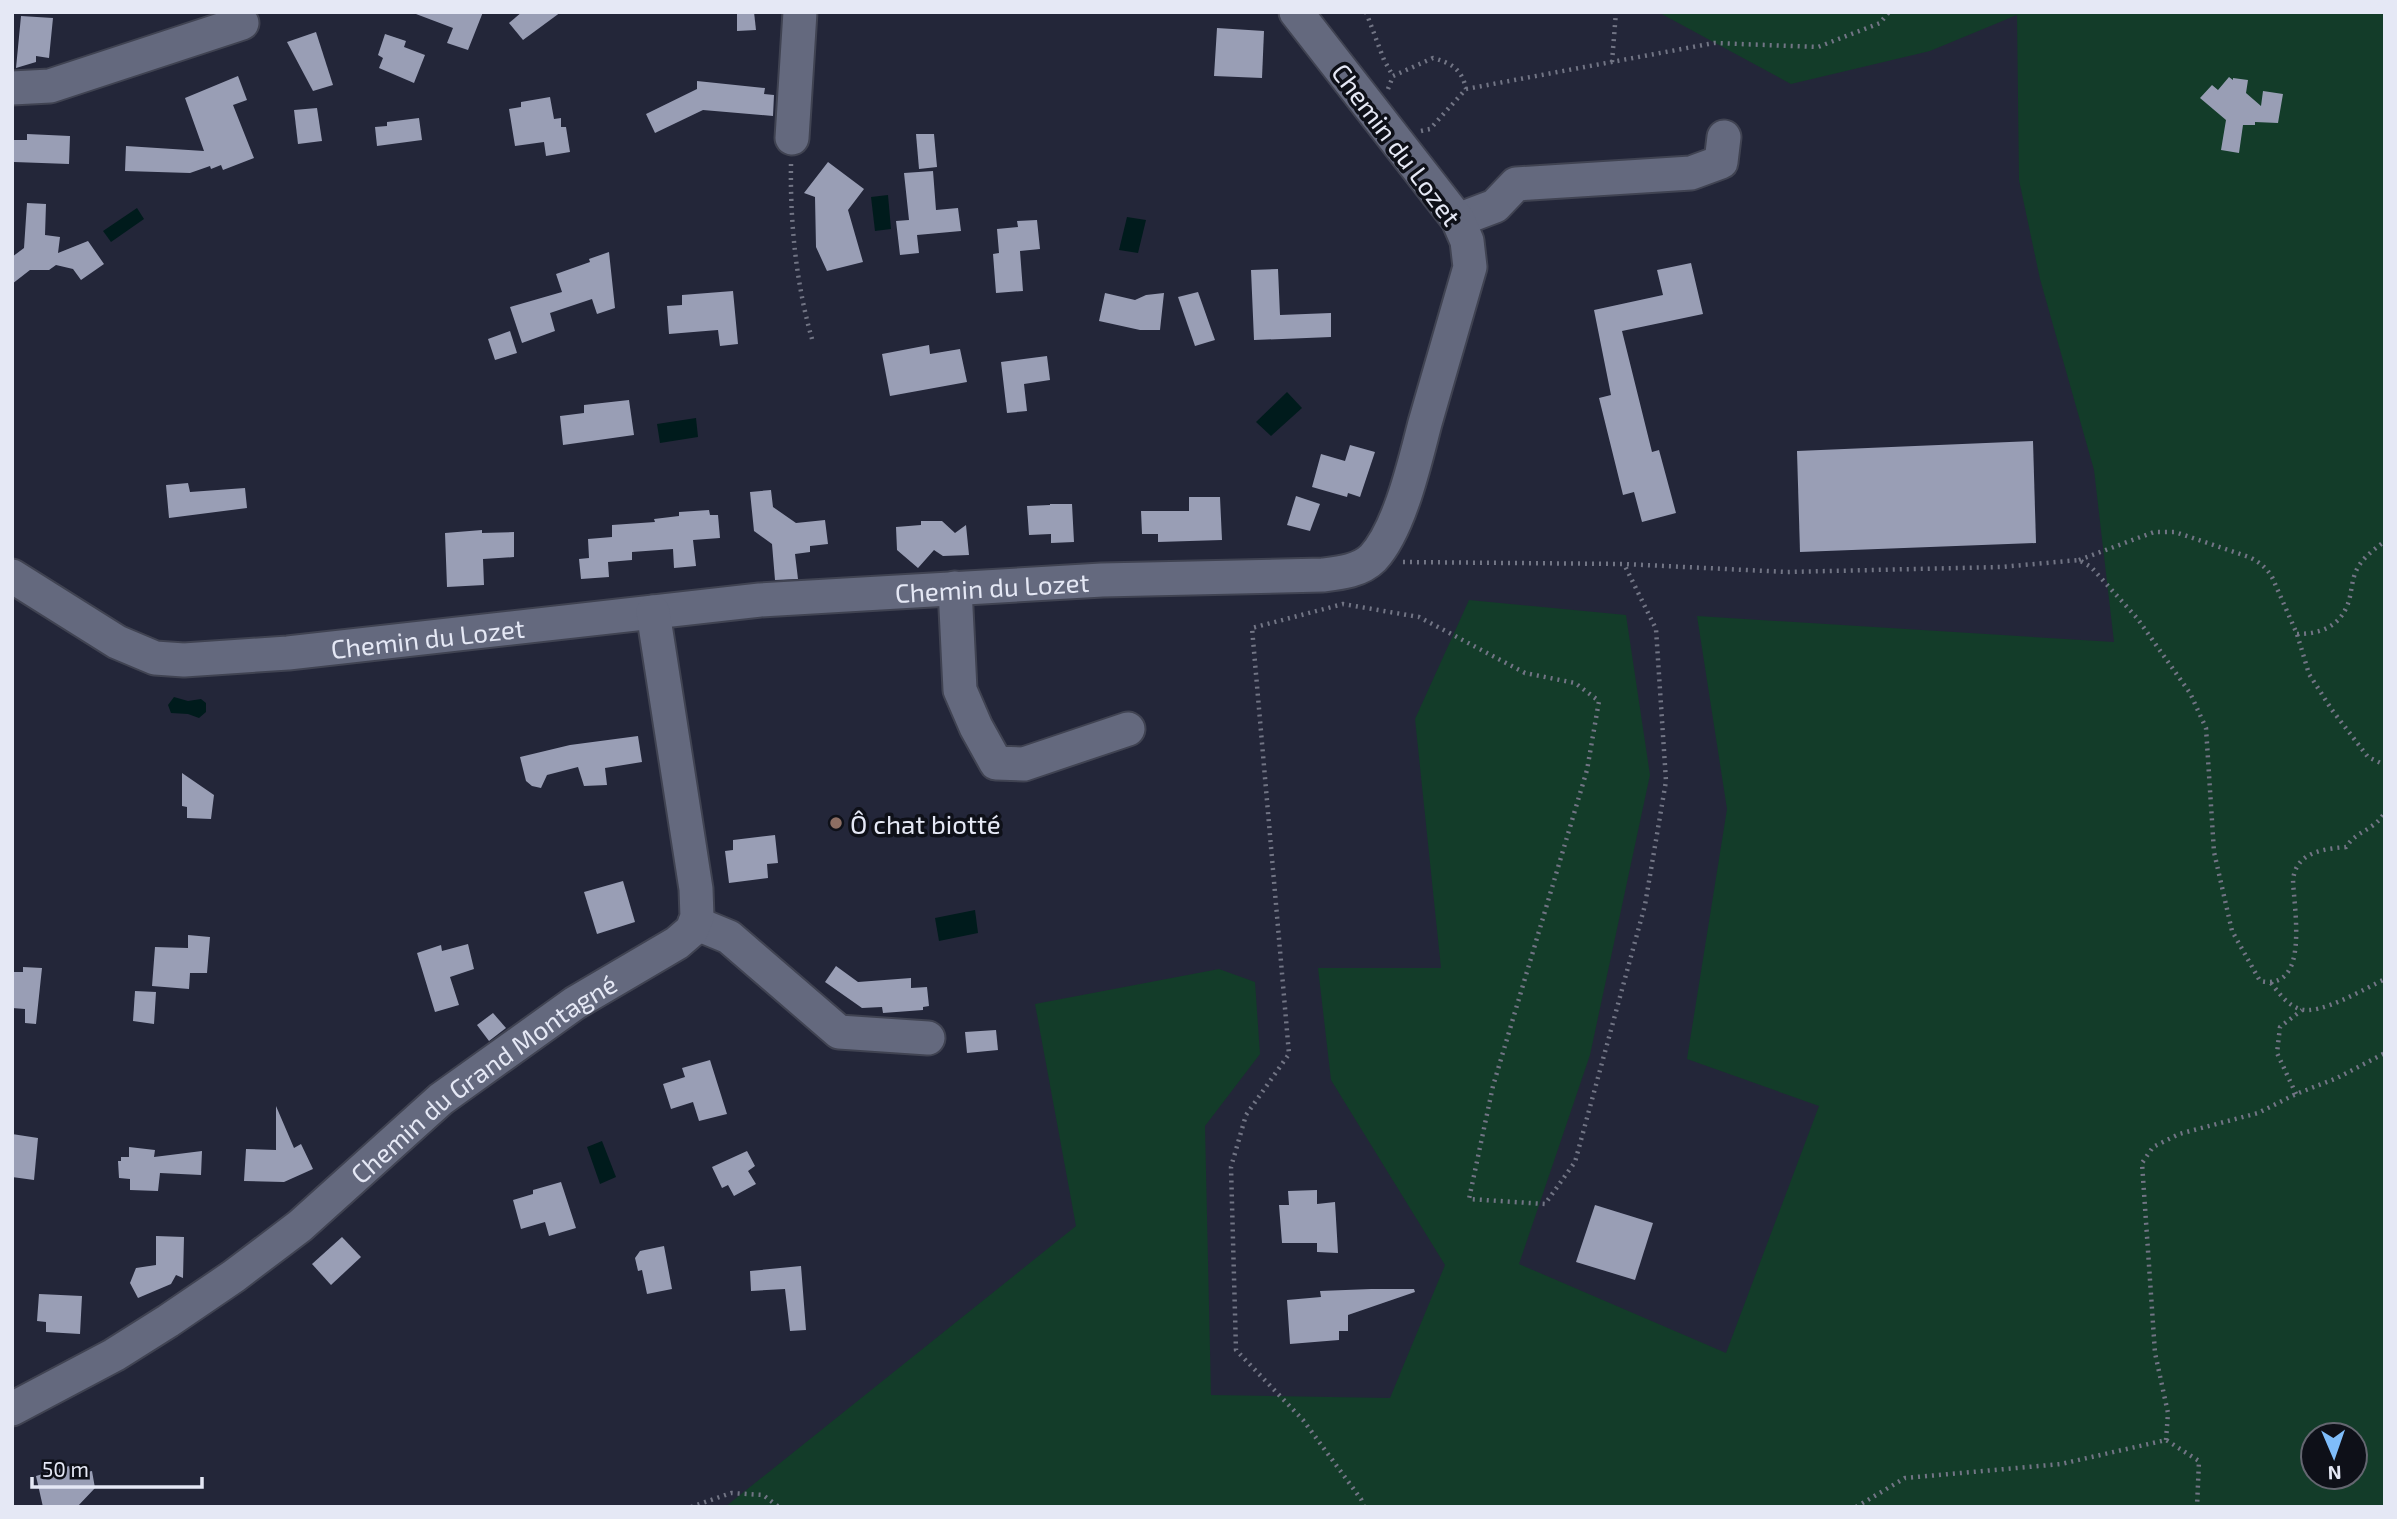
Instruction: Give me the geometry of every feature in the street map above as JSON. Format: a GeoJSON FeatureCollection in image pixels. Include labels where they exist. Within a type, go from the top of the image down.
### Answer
{"type":"FeatureCollection","features":[{"type":"Feature","properties":{"kind":"street"},"geometry":{"type":"LineString","coordinates":[[792,138],[800,12]]}},
{"type":"Feature","properties":{"kind":"street","name":"Chemin du Lozet"},"geometry":{"type":"LineString","coordinates":[[12,576],[117,642],[155,658],[184,660],[288,653],[760,600],[1115,580],[1323,575],[1345,572],[1371,560],[1390,534],[1470,267],[1467,241],[1458,220],[1296,12]]}},
{"type":"Feature","properties":{"kind":"street"},"geometry":{"type":"LineString","coordinates":[[12,88],[50,86],[242,23]]}},
{"type":"Feature","properties":{"kind":"street"},"geometry":{"type":"LineString","coordinates":[[1458,220],[1495,205],[1516,184],[1691,173],[1721,162],[1724,137]]}},
{"type":"Feature","properties":{"kind":"street"},"geometry":{"type":"LineString","coordinates":[[955,588],[960,690],[996,763],[1024,764],[1128,729]]}},
{"type":"Feature","properties":{"kind":"street"},"geometry":{"type":"LineString","coordinates":[[653,612],[696,890],[698,908],[695,923],[729,937],[839,1032],[928,1038]]}},
{"type":"Feature","properties":{"kind":"street","name":"Chemin du Grand Montagné"},"geometry":{"type":"LineString","coordinates":[[12,1409],[114,1355],[234,1276],[300,1226],[441,1099],[575,1003],[677,943],[692,930],[695,923]]}},
{"type":"Feature","properties":{"kind":"path"},"geometry":{"type":"LineString","coordinates":[[1366,12],[1393,76]]}},
{"type":"Feature","properties":{"kind":"path"},"geometry":{"type":"LineString","coordinates":[[1612,62],[1616,12]]}},
{"type":"Feature","properties":{"kind":"path"},"geometry":{"type":"LineString","coordinates":[[1466,89],[1463,75],[1457,69],[1450,63],[1433,58],[1393,76],[1385,99],[1389,131],[1430,129],[1466,89],[1714,43],[1818,47],[1880,23],[1889,12]]}},
{"type":"Feature","properties":{"kind":"path"},"geometry":{"type":"LineString","coordinates":[[792,138],[791,188],[802,302],[812,339]]}},
{"type":"Feature","properties":{"kind":"path"},"geometry":{"type":"LineString","coordinates":[[1371,560],[1418,563],[1625,564],[1787,572],[2001,567],[2079,560],[2154,532],[2175,532],[2249,556],[2266,568],[2297,634],[2309,674],[2332,710],[2368,757],[2385,765]]}},
{"type":"Feature","properties":{"kind":"path"},"geometry":{"type":"LineString","coordinates":[[2297,634],[2317,634],[2334,624],[2347,608],[2357,569],[2370,552],[2385,541]]}},
{"type":"Feature","properties":{"kind":"path"},"geometry":{"type":"LineString","coordinates":[[2079,560],[2091,567],[2137,618],[2190,694],[2206,727],[2214,852],[2232,931],[2260,981],[2281,981],[2296,955],[2294,871],[2300,862],[2306,855],[2316,851],[2346,846],[2352,838],[2373,828],[2385,812]]}},
{"type":"Feature","properties":{"kind":"path"},"geometry":{"type":"LineString","coordinates":[[1364,1507],[1362,1499],[1303,1420],[1236,1350],[1231,1167],[1246,1115],[1289,1054],[1252,628],[1343,604],[1419,617],[1525,673],[1575,682],[1599,701],[1587,770],[1493,1086],[1469,1199],[1545,1204],[1575,1162],[1645,905],[1666,781],[1656,628],[1625,564]]}},
{"type":"Feature","properties":{"kind":"path"},"geometry":{"type":"LineString","coordinates":[[2296,1094],[2277,1053],[2280,1027],[2302,1010],[2325,1007],[2385,979]]}},
{"type":"Feature","properties":{"kind":"path"},"geometry":{"type":"LineString","coordinates":[[2271,983],[2286,1001],[2302,1010]]}},
{"type":"Feature","properties":{"kind":"path"},"geometry":{"type":"LineString","coordinates":[[2166,1440],[2168,1413],[2155,1353],[2142,1163],[2153,1147],[2179,1134],[2258,1113],[2337,1078],[2385,1053]]}},
{"type":"Feature","properties":{"kind":"path"},"geometry":{"type":"LineString","coordinates":[[1856,1507],[1905,1478],[2061,1464],[2166,1440],[2199,1461],[2197,1507]]}},
{"type":"Feature","properties":{"kind":"path"},"geometry":{"type":"LineString","coordinates":[[691,1507],[731,1493],[763,1495],[779,1507]]}},
{"type":"Feature","properties":{"kind":"green space"},"geometry":{"type":"Polygon","coordinates":[[[1658,12],[2385,12],[2385,1507],[725,1507],[1076,1226],[1035,1004],[1219,969],[1255,982],[1260,1054],[1205,1126],[1211,1395],[1390,1398],[1445,1265],[1331,1080],[1318,968],[1441,968],[1415,719],[1469,600],[1626,615],[1650,775],[1590,1055],[1519,1264],[1726,1353],[1819,1106],[1687,1059],[1727,809],[1697,616],[2114,642],[2094,470],[2040,279],[2019,180],[2017,15],[1930,51],[1791,84],[1658,12]]]}},
{"type":"Feature","properties":{"kind":"shaded area"},"geometry":{"type":"Polygon","coordinates":[[[888,195],[891,229],[875,231],[871,197],[888,195]]]}},
{"type":"Feature","properties":{"kind":"shaded area"},"geometry":{"type":"Polygon","coordinates":[[[137,208],[144,219],[111,242],[103,231],[137,208]]]}},
{"type":"Feature","properties":{"kind":"shaded area"},"geometry":{"type":"Polygon","coordinates":[[[1127,217],[1146,220],[1138,253],[1119,250],[1127,217]]]}},
{"type":"Feature","properties":{"kind":"shaded area"},"geometry":{"type":"Polygon","coordinates":[[[1287,392],[1302,408],[1271,436],[1256,422],[1287,392]]]}},
{"type":"Feature","properties":{"kind":"shaded area"},"geometry":{"type":"Polygon","coordinates":[[[696,418],[698,437],[660,443],[657,424],[696,418]]]}},
{"type":"Feature","properties":{"kind":"shaded area"},"geometry":{"type":"Polygon","coordinates":[[[174,697],[188,701],[201,699],[206,703],[206,712],[199,718],[171,713],[168,705],[174,697]]]}},
{"type":"Feature","properties":{"kind":"shaded area"},"geometry":{"type":"Polygon","coordinates":[[[975,910],[978,933],[939,941],[935,918],[975,910]]]}},
{"type":"Feature","properties":{"kind":"shaded area"},"geometry":{"type":"Polygon","coordinates":[[[602,1141],[616,1177],[600,1184],[587,1147],[602,1141]]]}},
{"type":"Feature","properties":{"kind":"building"},"geometry":{"type":"Polygon","coordinates":[[[416,12],[483,12],[468,50],[447,43],[453,28],[416,12]]]}},
{"type":"Feature","properties":{"kind":"building"},"geometry":{"type":"Polygon","coordinates":[[[522,12],[561,12],[523,40],[509,23],[522,12]]]}},
{"type":"Feature","properties":{"kind":"building"},"geometry":{"type":"Polygon","coordinates":[[[737,12],[754,12],[756,30],[737,31],[737,12]]]}},
{"type":"Feature","properties":{"kind":"building"},"geometry":{"type":"Polygon","coordinates":[[[21,16],[53,18],[49,58],[36,56],[36,62],[16,68],[21,16]]]}},
{"type":"Feature","properties":{"kind":"building"},"geometry":{"type":"Polygon","coordinates":[[[1217,28],[1264,31],[1262,78],[1214,76],[1217,28]]]}},
{"type":"Feature","properties":{"kind":"building"},"geometry":{"type":"Polygon","coordinates":[[[316,32],[333,85],[313,91],[287,42],[316,32]]]}},
{"type":"Feature","properties":{"kind":"building"},"geometry":{"type":"Polygon","coordinates":[[[385,34],[406,41],[404,47],[425,55],[414,83],[379,68],[383,58],[378,55],[385,34]]]}},
{"type":"Feature","properties":{"kind":"building"},"geometry":{"type":"Polygon","coordinates":[[[238,76],[247,100],[233,105],[254,158],[223,170],[221,165],[190,173],[125,171],[126,146],[204,151],[185,98],[238,76]]]}},
{"type":"Feature","properties":{"kind":"building"},"geometry":{"type":"Polygon","coordinates":[[[2229,77],[2233,80],[2248,80],[2246,93],[2261,106],[2263,91],[2283,94],[2278,123],[2255,122],[2255,125],[2243,125],[2239,153],[2221,150],[2226,120],[2200,98],[2212,85],[2218,90],[2229,77]]]}},
{"type":"Feature","properties":{"kind":"building"},"geometry":{"type":"Polygon","coordinates":[[[697,81],[765,88],[764,94],[774,95],[773,116],[703,110],[655,133],[646,114],[697,89],[697,81]]]}},
{"type":"Feature","properties":{"kind":"building"},"geometry":{"type":"Polygon","coordinates":[[[550,97],[554,119],[561,118],[561,127],[566,127],[570,152],[546,156],[544,142],[515,146],[509,109],[521,107],[521,102],[550,97]]]}},
{"type":"Feature","properties":{"kind":"building"},"geometry":{"type":"Polygon","coordinates":[[[317,108],[322,141],[298,144],[294,110],[317,108]]]}},
{"type":"Feature","properties":{"kind":"building"},"geometry":{"type":"Polygon","coordinates":[[[419,118],[422,140],[377,146],[375,127],[387,126],[387,122],[419,118]]]}},
{"type":"Feature","properties":{"kind":"building"},"geometry":{"type":"Polygon","coordinates":[[[27,134],[70,136],[69,164],[14,162],[14,140],[27,140],[27,134]]]}},
{"type":"Feature","properties":{"kind":"building"},"geometry":{"type":"Polygon","coordinates":[[[916,134],[934,134],[937,167],[919,169],[916,134]]]}},
{"type":"Feature","properties":{"kind":"building"},"geometry":{"type":"Polygon","coordinates":[[[828,162],[864,189],[848,210],[863,262],[827,271],[816,247],[815,197],[804,193],[828,162]]]}},
{"type":"Feature","properties":{"kind":"building"},"geometry":{"type":"Polygon","coordinates":[[[933,171],[936,210],[958,208],[961,231],[917,235],[919,253],[900,255],[896,221],[909,220],[904,173],[933,171]]]}},
{"type":"Feature","properties":{"kind":"building"},"geometry":{"type":"Polygon","coordinates":[[[27,203],[46,204],[45,235],[60,237],[58,253],[88,241],[104,264],[81,280],[73,269],[56,265],[49,270],[30,270],[12,284],[12,257],[24,248],[27,203]]]}},
{"type":"Feature","properties":{"kind":"building"},"geometry":{"type":"Polygon","coordinates":[[[1037,220],[1040,249],[1020,251],[1023,291],[996,293],[993,254],[999,253],[997,229],[1018,227],[1017,221],[1037,220]]]}},
{"type":"Feature","properties":{"kind":"building"},"geometry":{"type":"Polygon","coordinates":[[[609,252],[615,308],[597,314],[592,299],[550,313],[555,331],[522,343],[510,307],[562,292],[556,274],[609,252]]]}},
{"type":"Feature","properties":{"kind":"building"},"geometry":{"type":"Polygon","coordinates":[[[1691,263],[1703,314],[1622,331],[1652,452],[1659,450],[1676,513],[1642,522],[1634,492],[1623,495],[1599,398],[1611,395],[1594,310],[1663,295],[1657,270],[1691,263]]]}},
{"type":"Feature","properties":{"kind":"building"},"geometry":{"type":"Polygon","coordinates":[[[1278,269],[1280,315],[1331,313],[1331,337],[1254,340],[1251,270],[1278,269]]]}},
{"type":"Feature","properties":{"kind":"building"},"geometry":{"type":"Polygon","coordinates":[[[733,291],[738,344],[720,346],[718,330],[669,334],[667,306],[682,305],[682,295],[733,291]]]}},
{"type":"Feature","properties":{"kind":"building"},"geometry":{"type":"Polygon","coordinates":[[[1198,292],[1215,340],[1195,346],[1178,297],[1198,292]]]}},
{"type":"Feature","properties":{"kind":"building"},"geometry":{"type":"Polygon","coordinates":[[[1105,293],[1135,300],[1146,295],[1164,293],[1160,330],[1140,330],[1099,321],[1105,293]]]}},
{"type":"Feature","properties":{"kind":"building"},"geometry":{"type":"Polygon","coordinates":[[[510,331],[517,353],[495,360],[488,339],[510,331]]]}},
{"type":"Feature","properties":{"kind":"building"},"geometry":{"type":"Polygon","coordinates":[[[929,345],[930,354],[960,349],[967,382],[890,396],[882,354],[929,345]]]}},
{"type":"Feature","properties":{"kind":"building"},"geometry":{"type":"Polygon","coordinates":[[[1047,356],[1050,380],[1024,384],[1027,411],[1007,413],[1001,362],[1047,356]]]}},
{"type":"Feature","properties":{"kind":"building"},"geometry":{"type":"Polygon","coordinates":[[[629,400],[634,435],[563,445],[560,416],[584,413],[584,405],[629,400]]]}},
{"type":"Feature","properties":{"kind":"building"},"geometry":{"type":"Polygon","coordinates":[[[2033,441],[2036,543],[1800,552],[1797,451],[2033,441]]]}},
{"type":"Feature","properties":{"kind":"building"},"geometry":{"type":"Polygon","coordinates":[[[1350,445],[1375,452],[1360,497],[1348,493],[1347,497],[1312,487],[1321,454],[1345,461],[1350,445]]]}},
{"type":"Feature","properties":{"kind":"building"},"geometry":{"type":"Polygon","coordinates":[[[188,483],[190,492],[245,488],[247,508],[169,518],[166,485],[188,483]]]}},
{"type":"Feature","properties":{"kind":"building"},"geometry":{"type":"Polygon","coordinates":[[[771,490],[773,507],[796,523],[825,520],[828,544],[810,546],[810,552],[795,554],[798,579],[775,580],[772,544],[754,531],[750,492],[771,490]]]}},
{"type":"Feature","properties":{"kind":"building"},"geometry":{"type":"Polygon","coordinates":[[[1296,496],[1320,504],[1310,531],[1287,525],[1296,496]]]}},
{"type":"Feature","properties":{"kind":"building"},"geometry":{"type":"Polygon","coordinates":[[[1189,497],[1220,497],[1222,540],[1158,542],[1158,534],[1142,534],[1141,511],[1189,511],[1189,497]]]}},
{"type":"Feature","properties":{"kind":"building"},"geometry":{"type":"Polygon","coordinates":[[[1072,504],[1074,542],[1051,543],[1051,534],[1029,535],[1027,506],[1072,504]]]}},
{"type":"Feature","properties":{"kind":"building"},"geometry":{"type":"Polygon","coordinates":[[[709,510],[710,515],[718,515],[720,538],[693,540],[696,566],[674,568],[673,549],[632,552],[632,560],[608,562],[609,577],[581,579],[579,559],[589,558],[588,539],[612,537],[612,525],[655,522],[654,519],[679,516],[679,512],[709,510]]]}},
{"type":"Feature","properties":{"kind":"building"},"geometry":{"type":"Polygon","coordinates":[[[921,521],[942,521],[955,533],[966,525],[969,555],[943,556],[934,550],[918,568],[897,550],[896,527],[921,525],[921,521]]]}},
{"type":"Feature","properties":{"kind":"building"},"geometry":{"type":"Polygon","coordinates":[[[482,530],[482,533],[514,532],[514,557],[483,559],[484,585],[447,587],[445,533],[482,530]]]}},
{"type":"Feature","properties":{"kind":"building"},"geometry":{"type":"Polygon","coordinates":[[[638,736],[642,762],[605,768],[607,785],[584,786],[578,767],[547,775],[541,788],[526,781],[520,757],[570,745],[638,736]]]}},
{"type":"Feature","properties":{"kind":"building"},"geometry":{"type":"Polygon","coordinates":[[[182,773],[214,795],[211,819],[187,818],[187,807],[182,806],[182,773]]]}},
{"type":"Feature","properties":{"kind":"building"},"geometry":{"type":"Polygon","coordinates":[[[775,835],[778,863],[767,864],[768,878],[729,883],[725,851],[733,850],[733,840],[775,835]]]}},
{"type":"Feature","properties":{"kind":"building"},"geometry":{"type":"Polygon","coordinates":[[[623,881],[635,922],[597,934],[584,892],[623,881]]]}},
{"type":"Feature","properties":{"kind":"building"},"geometry":{"type":"Polygon","coordinates":[[[188,935],[210,937],[207,973],[190,973],[189,989],[152,986],[155,947],[188,948],[188,935]]]}},
{"type":"Feature","properties":{"kind":"building"},"geometry":{"type":"Polygon","coordinates":[[[468,944],[474,969],[450,977],[459,1005],[435,1012],[417,953],[441,945],[442,951],[468,944]]]}},
{"type":"Feature","properties":{"kind":"building"},"geometry":{"type":"Polygon","coordinates":[[[836,966],[858,982],[911,978],[911,988],[927,987],[929,1006],[923,1007],[923,1010],[883,1013],[882,1007],[862,1008],[825,982],[836,966]]]}},
{"type":"Feature","properties":{"kind":"building"},"geometry":{"type":"Polygon","coordinates":[[[23,967],[42,968],[36,1024],[25,1023],[25,1009],[12,1008],[12,972],[23,972],[23,967]]]}},
{"type":"Feature","properties":{"kind":"building"},"geometry":{"type":"Polygon","coordinates":[[[135,991],[156,992],[154,1024],[133,1021],[135,991]]]}},
{"type":"Feature","properties":{"kind":"building"},"geometry":{"type":"Polygon","coordinates":[[[493,1013],[506,1028],[489,1041],[477,1025],[493,1013]]]}},
{"type":"Feature","properties":{"kind":"building"},"geometry":{"type":"Polygon","coordinates":[[[996,1030],[998,1050],[967,1053],[965,1032],[996,1030]]]}},
{"type":"Feature","properties":{"kind":"building"},"geometry":{"type":"Polygon","coordinates":[[[710,1060],[727,1114],[699,1121],[693,1102],[671,1109],[663,1084],[685,1077],[682,1068],[710,1060]]]}},
{"type":"Feature","properties":{"kind":"building"},"geometry":{"type":"Polygon","coordinates":[[[276,1106],[294,1148],[301,1144],[313,1169],[284,1182],[244,1181],[246,1149],[276,1150],[276,1106]]]}},
{"type":"Feature","properties":{"kind":"building"},"geometry":{"type":"Polygon","coordinates":[[[12,1134],[38,1138],[34,1180],[12,1177],[12,1134]]]}},
{"type":"Feature","properties":{"kind":"building"},"geometry":{"type":"Polygon","coordinates":[[[129,1147],[155,1150],[154,1157],[202,1151],[201,1175],[160,1173],[158,1191],[130,1190],[130,1179],[119,1178],[118,1161],[121,1161],[121,1157],[129,1157],[129,1147]]]}},
{"type":"Feature","properties":{"kind":"building"},"geometry":{"type":"Polygon","coordinates":[[[747,1151],[755,1166],[748,1171],[756,1184],[734,1196],[728,1185],[722,1188],[712,1167],[747,1151]]]}},
{"type":"Feature","properties":{"kind":"building"},"geometry":{"type":"Polygon","coordinates":[[[561,1182],[576,1228],[549,1236],[545,1222],[521,1229],[513,1200],[533,1194],[533,1190],[561,1182]]]}},
{"type":"Feature","properties":{"kind":"building"},"geometry":{"type":"Polygon","coordinates":[[[1317,1190],[1317,1204],[1335,1202],[1338,1253],[1317,1252],[1317,1243],[1282,1243],[1279,1205],[1289,1205],[1288,1191],[1317,1190]]]}},
{"type":"Feature","properties":{"kind":"building"},"geometry":{"type":"Polygon","coordinates":[[[1595,1205],[1653,1223],[1635,1280],[1576,1262],[1595,1205]]]}},
{"type":"Feature","properties":{"kind":"building"},"geometry":{"type":"Polygon","coordinates":[[[156,1236],[184,1237],[183,1278],[176,1275],[171,1284],[138,1298],[130,1283],[136,1268],[156,1265],[156,1236]]]}},
{"type":"Feature","properties":{"kind":"building"},"geometry":{"type":"Polygon","coordinates":[[[342,1237],[361,1257],[331,1285],[312,1264],[342,1237]]]}},
{"type":"Feature","properties":{"kind":"building"},"geometry":{"type":"Polygon","coordinates":[[[664,1246],[672,1289],[647,1294],[642,1270],[638,1271],[635,1258],[640,1251],[664,1246]]]}},
{"type":"Feature","properties":{"kind":"building"},"geometry":{"type":"Polygon","coordinates":[[[801,1266],[806,1330],[790,1331],[785,1289],[751,1291],[750,1271],[801,1266]]]}},
{"type":"Feature","properties":{"kind":"building"},"geometry":{"type":"Polygon","coordinates":[[[1414,1289],[1415,1292],[1348,1315],[1348,1331],[1339,1331],[1339,1340],[1290,1344],[1287,1300],[1321,1297],[1320,1291],[1414,1289]]]}},
{"type":"Feature","properties":{"kind":"building"},"geometry":{"type":"Polygon","coordinates":[[[39,1294],[82,1296],[80,1334],[46,1332],[46,1322],[37,1321],[39,1294]]]}},
{"type":"Feature","properties":{"kind":"building"},"geometry":{"type":"Polygon","coordinates":[[[69,1466],[70,1470],[81,1468],[82,1473],[92,1471],[95,1488],[77,1507],[43,1507],[36,1476],[69,1466]]]}},
{"type":"Feature","properties":{"kind":"place","name":"Ô chat biotté"},"geometry":{"type":"Point","coordinates":[836,823]}}]}
